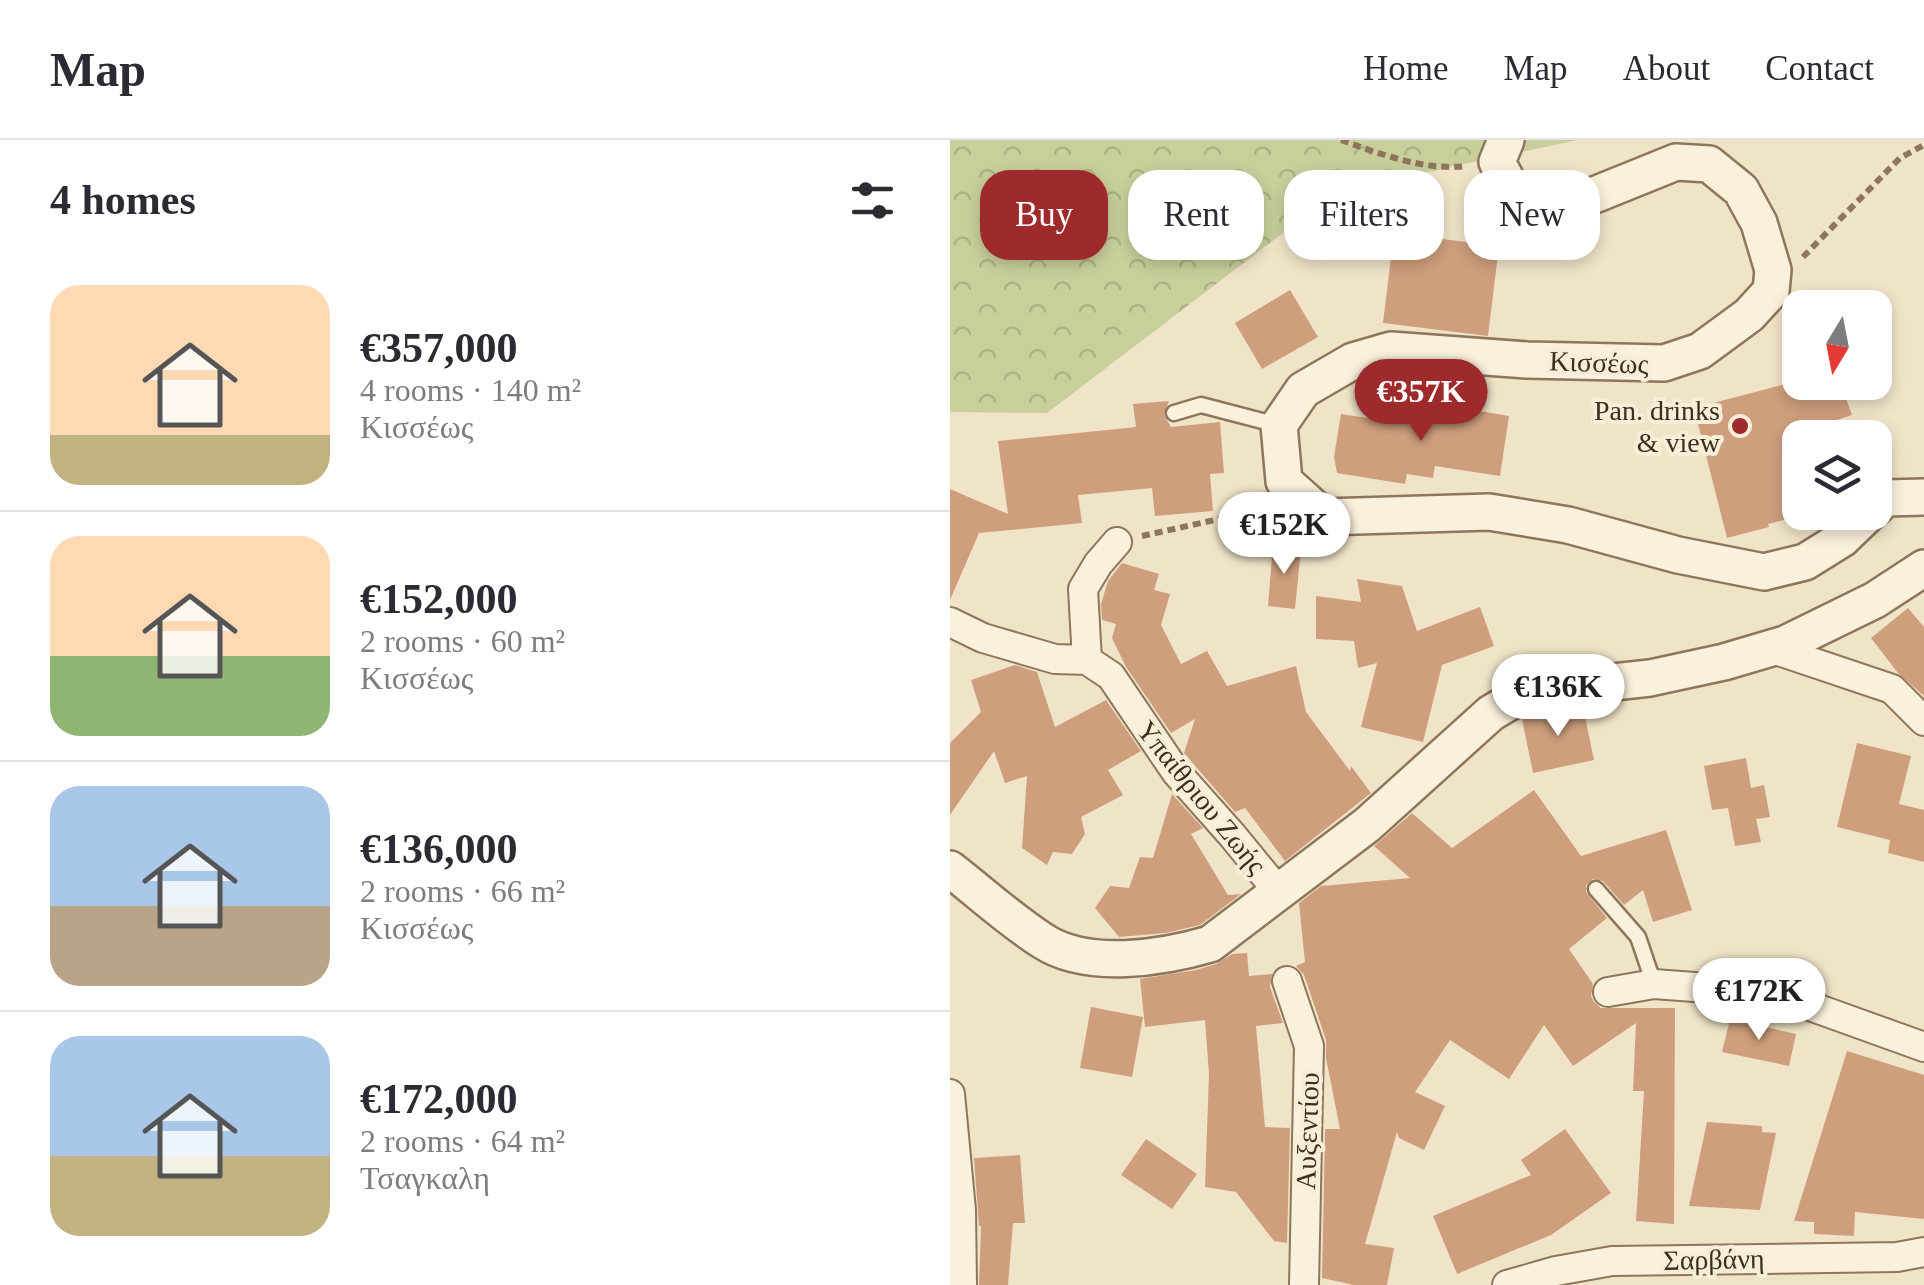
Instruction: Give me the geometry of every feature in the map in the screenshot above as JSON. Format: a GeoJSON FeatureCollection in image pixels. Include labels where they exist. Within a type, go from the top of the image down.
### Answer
{"type":"FeatureCollection","features":[{"type":"Feature","properties":{"kind":"street"},"geometry":{"type":"LineString","coordinates":[[1501,151],[1511,188],[1528,200],[1547,206],[1572,204],[1676,162],[1709,164],[1741,190],[1760,223],[1772,270],[1771,290]]}},
{"type":"Feature","properties":{"kind":"street","name":"Κισσέως"},"geometry":{"type":"LineString","coordinates":[[1279,425],[1303,390],[1353,361],[1390,350],[1664,364],[1700,350],[1749,315],[1771,290]]}},
{"type":"Feature","properties":{"kind":"street"},"geometry":{"type":"LineString","coordinates":[[1279,425],[1284,481],[1324,517],[1489,512],[1568,525],[1678,555],[1764,572],[1805,562],[1851,530]]}},
{"type":"Feature","properties":{"kind":"street"},"geometry":{"type":"LineString","coordinates":[[1892,498],[1924,497]]}},
{"type":"Feature","properties":{"kind":"street"},"geometry":{"type":"LineString","coordinates":[[950,622],[983,638],[1054,658],[1087,660],[1083,590],[1116,542]]}},
{"type":"Feature","properties":{"kind":"street"},"geometry":{"type":"LineString","coordinates":[[950,869],[1045,943],[1071,953],[1128,958],[1180,953],[1210,944],[1367,825],[1491,713],[1518,696],[1650,678],[1785,644],[1875,600],[1924,568]]}},
{"type":"Feature","properties":{"kind":"street"},"geometry":{"type":"LineString","coordinates":[[1770,648],[1892,689],[1924,720]]}},
{"type":"Feature","properties":{"kind":"street","name":"Υπαίθριου Ζωής"},"geometry":{"type":"LineString","coordinates":[[1087,660],[1111,676],[1176,772],[1278,892]]}},
{"type":"Feature","properties":{"kind":"street","name":"Αυξεντίου"},"geometry":{"type":"LineString","coordinates":[[1287,981],[1309,1046],[1304,1285]]}},
{"type":"Feature","properties":{"kind":"street"},"geometry":{"type":"LineString","coordinates":[[1608,992],[1654,984],[1796,1001],[1924,1047]]}},
{"type":"Feature","properties":{"kind":"street"},"geometry":{"type":"LineString","coordinates":[[950,1094],[961,1210],[962,1285]]}},
{"type":"Feature","properties":{"kind":"street","name":"Σαρβάνη"},"geometry":{"type":"LineString","coordinates":[[1507,1285],[1557,1278],[1612,1261],[1897,1257],[1924,1252]]}},
{"type":"Feature","properties":{"kind":"lane"},"geometry":{"type":"LineString","coordinates":[[1174,412],[1201,404],[1279,425]]}},
{"type":"Feature","properties":{"kind":"lane"},"geometry":{"type":"LineString","coordinates":[[1596,888],[1638,938],[1654,984]]}},
{"type":"Feature","properties":{"kind":"path"},"geometry":{"type":"LineString","coordinates":[[1341,140],[1445,168],[1501,151]]}},
{"type":"Feature","properties":{"kind":"path"},"geometry":{"type":"LineString","coordinates":[[1771,290],[1900,158],[1924,145]]}},
{"type":"Feature","properties":{"kind":"path"},"geometry":{"type":"LineString","coordinates":[[1116,542],[1233,516],[1284,481]]}},
{"type":"Feature","properties":{"kind":"green space"},"geometry":{"type":"Polygon","coordinates":[[[950,140],[1578,140],[1437,170],[1284,170],[1284,232],[1264,247],[1264,170],[1128,170],[1128,260],[1248,260],[1047,413],[950,412],[950,140]]]}},
{"type":"Feature","properties":{"kind":"building"},"geometry":{"type":"Polygon","coordinates":[[[1444,239],[1464,242],[1464,260],[1497,260],[1488,336],[1383,323],[1391,260],[1444,260],[1444,239]]]}},
{"type":"Feature","properties":{"kind":"building"},"geometry":{"type":"Polygon","coordinates":[[[1290,290],[1318,337],[1262,369],[1235,323],[1290,290]]]}},
{"type":"Feature","properties":{"kind":"building"},"geometry":{"type":"Polygon","coordinates":[[[1782,385],[1782,400],[1847,400],[1852,415],[1837,420],[1782,420],[1782,520],[1727,538],[1694,408],[1782,385]]]}},
{"type":"Feature","properties":{"kind":"building"},"geometry":{"type":"Polygon","coordinates":[[[1169,401],[1164,415],[1171,427],[1220,422],[1224,473],[1210,474],[1213,511],[1155,516],[1152,488],[1078,495],[1082,523],[979,533],[950,600],[950,489],[1008,514],[998,441],[1136,427],[1133,404],[1169,401]]]}},
{"type":"Feature","properties":{"kind":"building"},"geometry":{"type":"Polygon","coordinates":[[[1439,404],[1509,416],[1500,476],[1435,466],[1433,478],[1407,474],[1405,484],[1337,473],[1334,457],[1341,414],[1387,421],[1389,410],[1437,418],[1439,404]]]}},
{"type":"Feature","properties":{"kind":"building"},"geometry":{"type":"Polygon","coordinates":[[[1273,545],[1301,548],[1295,609],[1268,606],[1273,545]]]}},
{"type":"Feature","properties":{"kind":"building"},"geometry":{"type":"Polygon","coordinates":[[[1122,563],[1159,574],[1154,590],[1170,594],[1161,625],[1181,664],[1207,651],[1227,686],[1296,666],[1306,712],[1371,793],[1285,861],[1245,808],[1235,812],[1184,753],[1195,719],[1171,733],[1126,667],[1112,638],[1116,624],[1102,620],[1101,604],[1108,581],[1122,563]]]}},
{"type":"Feature","properties":{"kind":"building"},"geometry":{"type":"Polygon","coordinates":[[[1357,579],[1402,586],[1417,631],[1480,607],[1494,646],[1442,665],[1423,742],[1361,727],[1377,663],[1358,668],[1354,641],[1316,639],[1316,596],[1361,602],[1357,579]]]}},
{"type":"Feature","properties":{"kind":"building"},"geometry":{"type":"Polygon","coordinates":[[[1908,608],[1924,627],[1924,696],[1898,673],[1871,638],[1908,608]]]}},
{"type":"Feature","properties":{"kind":"building"},"geometry":{"type":"Polygon","coordinates":[[[1015,665],[1037,672],[1055,727],[1106,700],[1141,751],[1108,770],[1123,795],[1081,817],[1085,834],[1072,854],[1053,852],[1047,865],[1022,848],[1027,776],[1005,783],[994,751],[950,815],[950,743],[981,712],[971,680],[1015,665]]]}},
{"type":"Feature","properties":{"kind":"building"},"geometry":{"type":"Polygon","coordinates":[[[1583,707],[1594,760],[1533,773],[1522,719],[1583,707]]]}},
{"type":"Feature","properties":{"kind":"building"},"geometry":{"type":"Polygon","coordinates":[[[1857,743],[1911,756],[1899,804],[1924,810],[1924,862],[1888,853],[1890,840],[1837,827],[1857,743]]]}},
{"type":"Feature","properties":{"kind":"building"},"geometry":{"type":"Polygon","coordinates":[[[1746,758],[1751,788],[1764,785],[1770,817],[1756,819],[1761,842],[1735,846],[1728,808],[1712,810],[1704,766],[1746,758]]]}},
{"type":"Feature","properties":{"kind":"building"},"geometry":{"type":"Polygon","coordinates":[[[1534,790],[1581,856],[1666,830],[1692,910],[1653,922],[1643,890],[1624,905],[1603,881],[1593,879],[1586,885],[1586,892],[1607,918],[1569,949],[1593,984],[1591,996],[1601,1008],[1675,1008],[1674,1224],[1636,1221],[1644,1091],[1633,1091],[1636,1023],[1573,1066],[1544,1025],[1509,1079],[1450,1040],[1415,1092],[1445,1106],[1424,1150],[1399,1138],[1397,1132],[1365,1244],[1394,1248],[1387,1285],[1354,1285],[1322,1278],[1325,1129],[1340,1129],[1326,1040],[1304,975],[1296,966],[1305,962],[1299,903],[1321,886],[1410,878],[1374,846],[1412,813],[1452,848],[1534,790]]]}},
{"type":"Feature","properties":{"kind":"building"},"geometry":{"type":"Polygon","coordinates":[[[1172,794],[1203,828],[1191,834],[1228,895],[1241,894],[1200,925],[1119,937],[1095,908],[1110,886],[1129,888],[1140,857],[1153,858],[1172,794]]]}},
{"type":"Feature","properties":{"kind":"building"},"geometry":{"type":"Polygon","coordinates":[[[1247,953],[1249,976],[1272,974],[1270,987],[1283,1023],[1256,1026],[1265,1127],[1290,1128],[1287,1243],[1274,1241],[1236,1192],[1205,1187],[1209,1074],[1205,1020],[1145,1027],[1140,979],[1196,970],[1232,954],[1247,953]]]}},
{"type":"Feature","properties":{"kind":"building"},"geometry":{"type":"Polygon","coordinates":[[[1091,1007],[1143,1017],[1132,1077],[1080,1068],[1091,1007]]]}},
{"type":"Feature","properties":{"kind":"building"},"geometry":{"type":"Polygon","coordinates":[[[1730,1019],[1796,1034],[1789,1066],[1722,1052],[1730,1019]]]}},
{"type":"Feature","properties":{"kind":"building"},"geometry":{"type":"Polygon","coordinates":[[[1847,1051],[1924,1075],[1924,1219],[1855,1212],[1854,1236],[1814,1234],[1814,1222],[1794,1221],[1847,1051]]]}},
{"type":"Feature","properties":{"kind":"building"},"geometry":{"type":"Polygon","coordinates":[[[1707,1122],[1762,1126],[1762,1132],[1776,1133],[1760,1210],[1689,1206],[1707,1122]]]}},
{"type":"Feature","properties":{"kind":"building"},"geometry":{"type":"Polygon","coordinates":[[[1565,1129],[1611,1193],[1551,1235],[1457,1274],[1433,1216],[1531,1175],[1521,1160],[1565,1129]]]}},
{"type":"Feature","properties":{"kind":"building"},"geometry":{"type":"Polygon","coordinates":[[[1146,1139],[1197,1174],[1172,1209],[1121,1175],[1146,1139]]]}},
{"type":"Feature","properties":{"kind":"building"},"geometry":{"type":"Polygon","coordinates":[[[1020,1155],[1025,1223],[1013,1223],[1008,1285],[979,1285],[981,1226],[974,1158],[1020,1155]]]}},
{"type":"Feature","properties":{"kind":"place","name":"Pan. drinks & view"},"geometry":{"type":"Point","coordinates":[1740,426]}}]}
